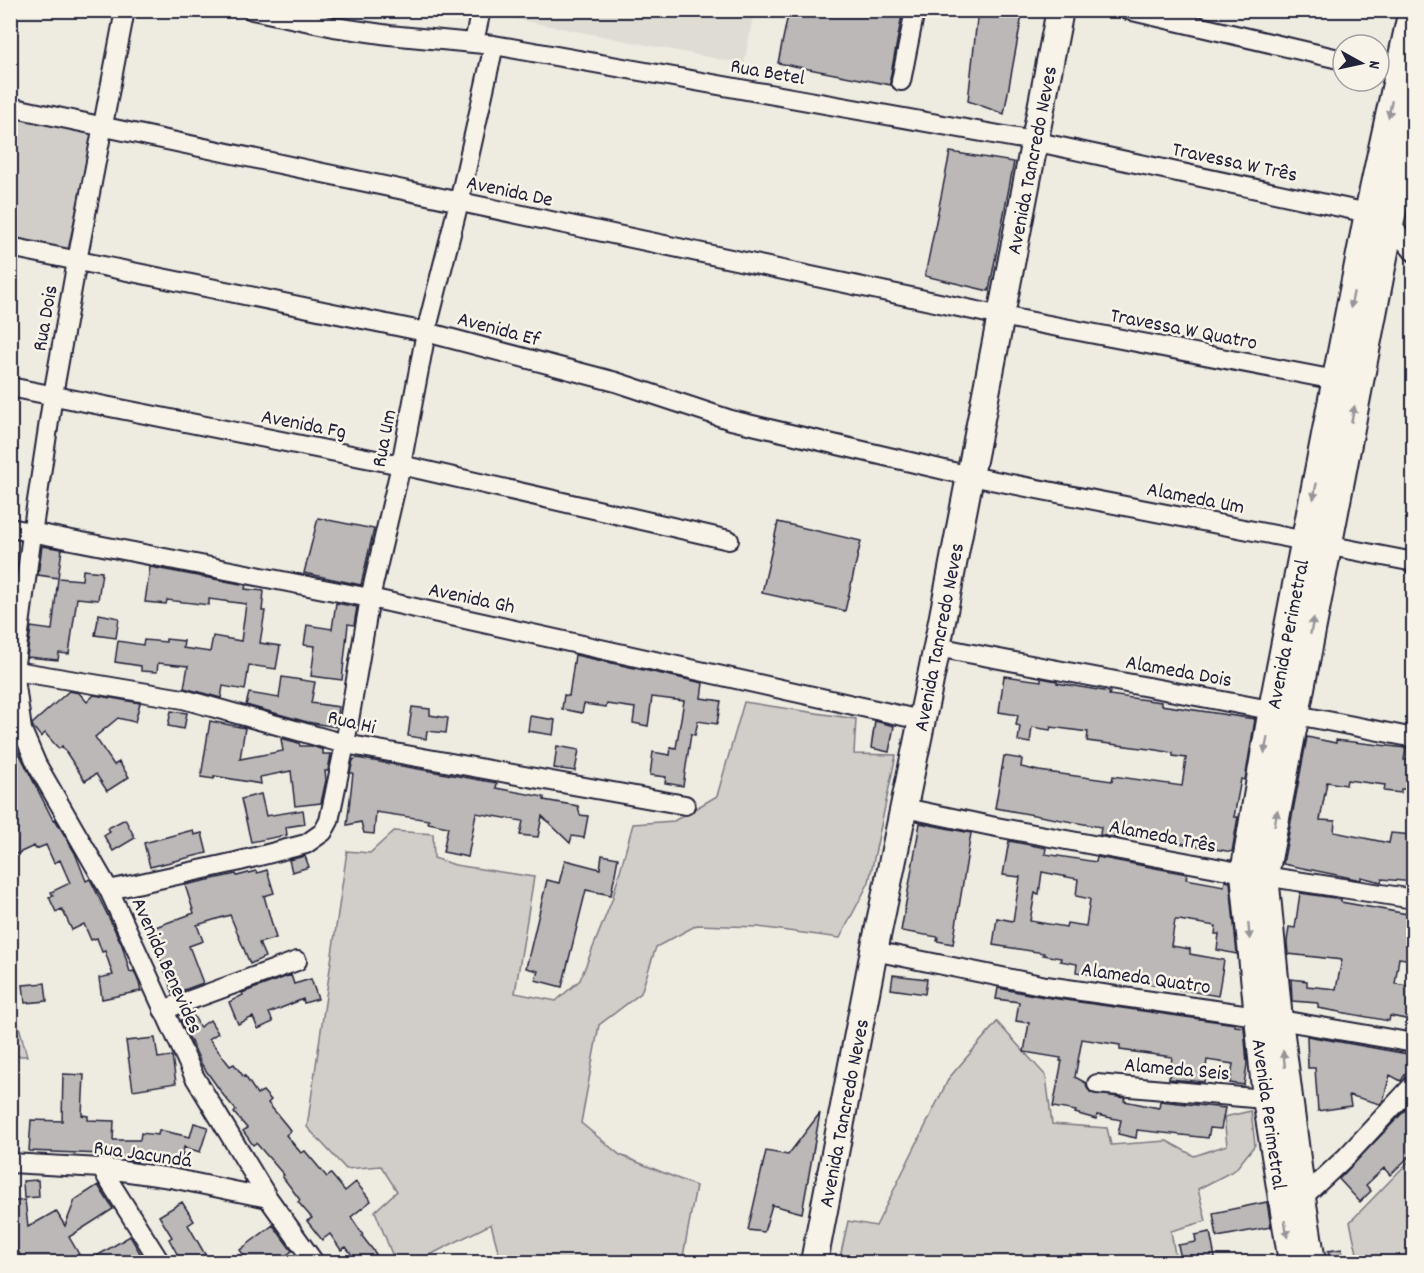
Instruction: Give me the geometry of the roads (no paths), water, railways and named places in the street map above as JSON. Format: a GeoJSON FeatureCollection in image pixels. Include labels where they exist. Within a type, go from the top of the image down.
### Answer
{"type":"FeatureCollection","features":[{"type":"Feature","properties":{"kind":"street","name":"Rua Dois"},"geometry":{"type":"LineString","coordinates":[[12,671],[53,395],[125,10]]}},
{"type":"Feature","properties":{"kind":"street","name":"Rua Betel"},"geometry":{"type":"LineString","coordinates":[[252,10],[334,27],[389,35],[494,45],[1034,141]]}},
{"type":"Feature","properties":{"kind":"street"},"geometry":{"type":"LineString","coordinates":[[474,42],[481,10]]}},
{"type":"Feature","properties":{"kind":"street"},"geometry":{"type":"LineString","coordinates":[[901,81],[915,10]]}},
{"type":"Feature","properties":{"kind":"street","name":"Avenida Tancredo Neves"},"geometry":{"type":"LineString","coordinates":[[814,1263],[874,951],[905,808],[1002,316],[1060,10]]}},
{"type":"Feature","properties":{"kind":"street"},"geometry":{"type":"LineString","coordinates":[[1128,10],[1331,57]]}},
{"type":"Feature","properties":{"kind":"street","name":"Avenida Perimetral"},"geometry":{"type":"LineString","coordinates":[[1292,1263],[1285,1153],[1268,1018],[1254,874],[1379,219],[1397,72],[1412,10]]}},
{"type":"Feature","properties":{"kind":"street","name":"Rua Um"},"geometry":{"type":"LineString","coordinates":[[109,890],[306,844],[323,832],[329,821],[345,744],[370,598],[400,465],[426,332],[459,202],[494,45]]}},
{"type":"Feature","properties":{"kind":"street","name":"Avenida Perimetral"},"geometry":{"type":"LineString","coordinates":[[1379,219],[1413,101]]}},
{"type":"Feature","properties":{"kind":"street","name":"Avenida De"},"geometry":{"type":"LineString","coordinates":[[10,106],[1002,316]]}},
{"type":"Feature","properties":{"kind":"street","name":"Travessa W Três"},"geometry":{"type":"LineString","coordinates":[[1034,141],[1379,219]]}},
{"type":"Feature","properties":{"kind":"street"},"geometry":{"type":"LineString","coordinates":[[1379,219],[1413,252]]}},
{"type":"Feature","properties":{"kind":"street","name":"Avenida Ef"},"geometry":{"type":"LineString","coordinates":[[10,247],[426,332],[616,382],[731,420],[970,476]]}},
{"type":"Feature","properties":{"kind":"street","name":"Travessa W Quatro"},"geometry":{"type":"LineString","coordinates":[[1002,316],[1348,382]]}},
{"type":"Feature","properties":{"kind":"street","name":"Avenida Fg"},"geometry":{"type":"LineString","coordinates":[[10,387],[400,465],[729,540]]}},
{"type":"Feature","properties":{"kind":"street","name":"Alameda Um"},"geometry":{"type":"LineString","coordinates":[[970,476],[1413,562]]}},
{"type":"Feature","properties":{"kind":"street","name":"Avenida Gh"},"geometry":{"type":"LineString","coordinates":[[10,528],[370,598],[921,720]]}},
{"type":"Feature","properties":{"kind":"street","name":"Alameda Dois"},"geometry":{"type":"LineString","coordinates":[[937,647],[1413,738]]}},
{"type":"Feature","properties":{"kind":"street","name":"Rua Hi"},"geometry":{"type":"LineString","coordinates":[[12,671],[183,699],[345,744],[685,805]]}},
{"type":"Feature","properties":{"kind":"street","name":"Avenida Benevides"},"geometry":{"type":"LineString","coordinates":[[12,671],[22,730],[37,765],[109,890],[194,1076],[268,1198],[314,1263]]}},
{"type":"Feature","properties":{"kind":"street","name":"Alameda Três"},"geometry":{"type":"LineString","coordinates":[[905,808],[1254,874],[1413,899]]}},
{"type":"Feature","properties":{"kind":"street","name":"Alameda Quatro"},"geometry":{"type":"LineString","coordinates":[[874,951],[1046,986],[1268,1018],[1413,1043]]}},
{"type":"Feature","properties":{"kind":"street"},"geometry":{"type":"LineString","coordinates":[[163,1010],[297,961]]}},
{"type":"Feature","properties":{"kind":"street","name":"Alameda Seis"},"geometry":{"type":"LineString","coordinates":[[1097,1084],[1278,1100]]}},
{"type":"Feature","properties":{"kind":"street"},"geometry":{"type":"LineString","coordinates":[[1302,1198],[1347,1156],[1413,1084]]}},
{"type":"Feature","properties":{"kind":"street","name":"Avenida Perimetral"},"geometry":{"type":"LineString","coordinates":[[1285,1153],[1302,1198],[1312,1263]]}},
{"type":"Feature","properties":{"kind":"street","name":"Rua Jacundá"},"geometry":{"type":"LineString","coordinates":[[10,1163],[101,1168],[171,1178],[268,1198]]}},
{"type":"Feature","properties":{"kind":"street"},"geometry":{"type":"LineString","coordinates":[[101,1168],[160,1263]]}}]}
